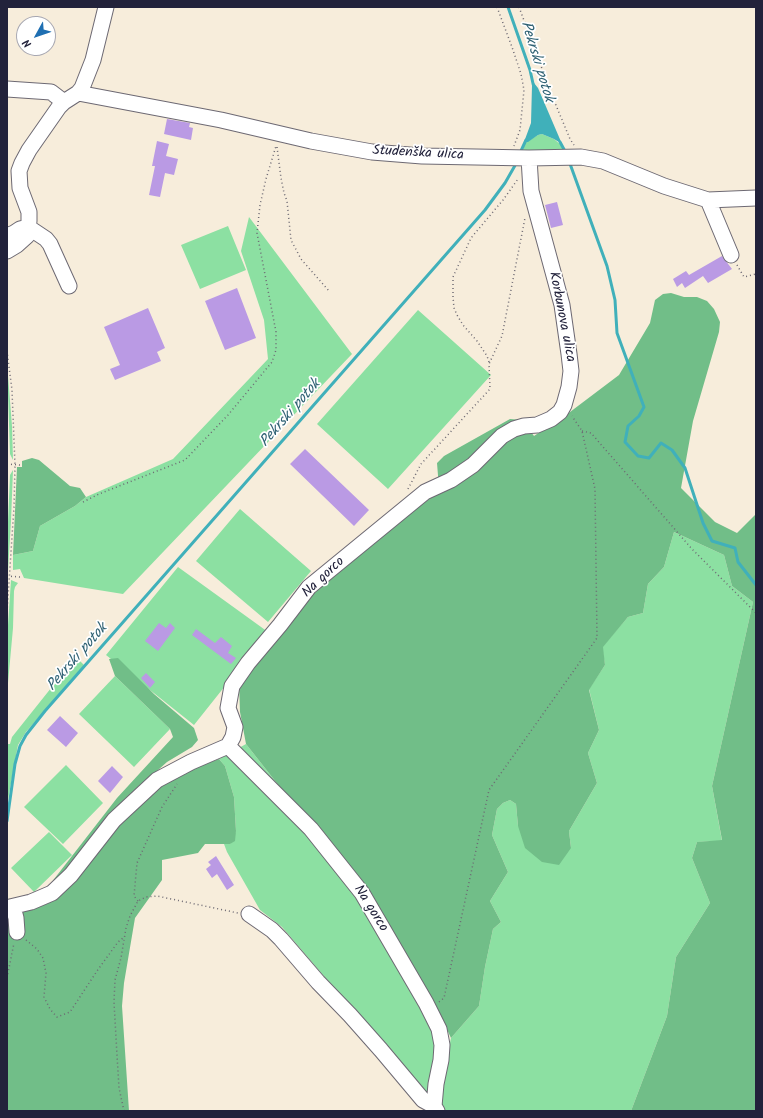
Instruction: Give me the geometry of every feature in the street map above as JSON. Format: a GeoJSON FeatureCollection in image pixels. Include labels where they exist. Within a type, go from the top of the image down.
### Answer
{"type":"FeatureCollection","features":[{"type":"Feature","properties":{"kind":"street"},"geometry":{"type":"LineString","coordinates":[[7,251],[27,236],[29,212],[20,188],[19,171],[22,163],[38,137],[64,102],[78,93],[85,81],[93,60],[106,7]]}},
{"type":"Feature","properties":{"kind":"street"},"geometry":{"type":"LineString","coordinates":[[7,89],[51,92],[64,102]]}},
{"type":"Feature","properties":{"kind":"street","name":"Studenška ulica"},"geometry":{"type":"LineString","coordinates":[[78,93],[222,120],[311,141],[360,150],[422,156],[523,160],[572,157],[603,161],[664,186],[708,200],[756,198]]}},
{"type":"Feature","properties":{"kind":"street","name":"Korbunova ulica"},"geometry":{"type":"LineString","coordinates":[[425,492],[451,480],[473,465],[502,436],[514,429],[524,426],[537,425],[551,419],[560,412],[564,405],[569,387],[571,371],[562,306],[523,160]]}},
{"type":"Feature","properties":{"kind":"street"},"geometry":{"type":"LineString","coordinates":[[708,200],[731,255]]}},
{"type":"Feature","properties":{"kind":"street"},"geometry":{"type":"LineString","coordinates":[[7,236],[20,229],[28,227],[46,239],[50,244],[69,286]]}},
{"type":"Feature","properties":{"kind":"street","name":"Na gorco"},"geometry":{"type":"LineString","coordinates":[[425,492],[309,588],[248,663],[232,686],[229,696],[228,708],[234,727],[233,737],[228,746],[311,829],[362,893],[430,1011],[439,1029],[442,1045],[441,1060],[436,1084],[436,1109]]}},
{"type":"Feature","properties":{"kind":"street"},"geometry":{"type":"LineString","coordinates":[[17,932],[16,918],[9,907],[28,903],[52,893],[71,875],[114,820],[157,780],[191,762],[228,746]]}},
{"type":"Feature","properties":{"kind":"street","name":"Na gorco"},"geometry":{"type":"LineString","coordinates":[[250,914],[272,930],[281,939],[318,982],[381,1050],[423,1100],[436,1109]]}},
{"type":"Feature","properties":{"kind":"path"},"geometry":{"type":"LineString","coordinates":[[407,506],[402,499],[421,464],[490,389],[489,364],[487,356],[477,341],[463,325],[454,308],[453,277],[474,234],[494,212],[520,175],[523,160],[512,151],[520,130],[524,90],[521,74],[497,7]]}},
{"type":"Feature","properties":{"kind":"path"},"geometry":{"type":"LineString","coordinates":[[520,7],[553,98],[570,139],[572,157]]}},
{"type":"Feature","properties":{"kind":"path"},"geometry":{"type":"LineString","coordinates":[[83,502],[104,492],[185,460],[228,415],[272,362],[276,350],[276,332],[257,233],[258,216],[266,179],[276,145],[282,186],[287,201],[291,240],[301,259],[329,291]]}},
{"type":"Feature","properties":{"kind":"path"},"geometry":{"type":"LineString","coordinates":[[489,364],[502,336],[526,215]]}},
{"type":"Feature","properties":{"kind":"path"},"geometry":{"type":"LineString","coordinates":[[744,277],[756,274]]}},
{"type":"Feature","properties":{"kind":"path"},"geometry":{"type":"LineString","coordinates":[[7,351],[12,390],[15,465],[7,612]]}},
{"type":"Feature","properties":{"kind":"path"},"geometry":{"type":"LineString","coordinates":[[430,1011],[444,998],[489,790],[597,638],[595,488],[582,431],[564,405]]}},
{"type":"Feature","properties":{"kind":"path"},"geometry":{"type":"LineString","coordinates":[[582,431],[591,433],[692,549],[756,613]]}},
{"type":"Feature","properties":{"kind":"path"},"geometry":{"type":"LineString","coordinates":[[7,464],[20,465]]}},
{"type":"Feature","properties":{"kind":"path"},"geometry":{"type":"LineString","coordinates":[[8,576],[20,577]]}},
{"type":"Feature","properties":{"kind":"path"},"geometry":{"type":"LineString","coordinates":[[138,901],[134,896],[137,863],[162,807],[178,781]]}},
{"type":"Feature","properties":{"kind":"path"},"geometry":{"type":"LineString","coordinates":[[124,1111],[119,1088],[114,1002],[115,980],[130,916],[138,901],[146,897],[157,896],[231,912],[250,914]]}},
{"type":"Feature","properties":{"kind":"path"},"geometry":{"type":"LineString","coordinates":[[7,978],[17,932],[37,949],[43,958],[46,973],[44,997],[50,1009],[57,1017],[70,1012],[118,942],[124,937]]}},
{"type":"Feature","properties":{"kind":"green space"},"geometry":{"type":"Polygon","coordinates":[[[542,134],[554,139],[564,150],[543,155],[523,150],[525,143],[542,134]]]}},
{"type":"Feature","properties":{"kind":"green space"},"geometry":{"type":"Polygon","coordinates":[[[249,217],[352,354],[123,594],[24,578],[20,569],[13,570],[13,555],[33,551],[40,526],[75,506],[86,497],[173,459],[268,359],[264,320],[241,251],[249,217]]]}},
{"type":"Feature","properties":{"kind":"green space"},"geometry":{"type":"Polygon","coordinates":[[[228,226],[246,270],[200,289],[181,245],[228,226]]]}},
{"type":"Feature","properties":{"kind":"green space"},"geometry":{"type":"Polygon","coordinates":[[[671,293],[684,297],[697,297],[707,301],[714,309],[720,322],[719,332],[693,421],[681,488],[715,522],[737,533],[756,514],[756,1111],[631,1111],[667,1016],[676,957],[710,903],[692,858],[697,842],[722,840],[712,786],[753,602],[732,586],[724,555],[674,532],[664,567],[648,584],[643,613],[628,617],[603,647],[605,665],[589,690],[599,730],[588,753],[597,783],[569,831],[571,848],[559,865],[542,862],[525,848],[518,826],[516,804],[510,800],[503,803],[497,809],[492,835],[508,872],[490,901],[501,922],[493,929],[479,1006],[451,1038],[437,1008],[399,946],[361,890],[246,744],[240,712],[239,683],[309,598],[396,521],[434,496],[439,488],[437,463],[444,456],[510,419],[522,420],[534,436],[570,412],[619,375],[650,323],[655,300],[663,294],[671,293]]]}},
{"type":"Feature","properties":{"kind":"green space"},"geometry":{"type":"Polygon","coordinates":[[[418,310],[491,375],[388,489],[317,424],[418,310]]]}},
{"type":"Feature","properties":{"kind":"green space"},"geometry":{"type":"Polygon","coordinates":[[[7,363],[12,426],[13,460],[10,454],[7,363]]]}},
{"type":"Feature","properties":{"kind":"green space"},"geometry":{"type":"Polygon","coordinates":[[[32,458],[39,460],[70,486],[80,488],[86,497],[75,506],[40,526],[33,551],[13,555],[17,467],[22,467],[22,461],[32,458]]]}},
{"type":"Feature","properties":{"kind":"green space"},"geometry":{"type":"Polygon","coordinates":[[[13,470],[8,571],[7,545],[10,475],[13,470]]]}},
{"type":"Feature","properties":{"kind":"green space"},"geometry":{"type":"Polygon","coordinates":[[[240,509],[311,571],[268,622],[196,561],[240,509]]]}},
{"type":"Feature","properties":{"kind":"green space"},"geometry":{"type":"Polygon","coordinates":[[[674,532],[724,555],[732,586],[753,602],[712,786],[722,841],[697,842],[692,858],[710,903],[676,957],[667,1016],[631,1111],[443,1111],[437,1100],[451,1038],[479,1006],[493,929],[501,922],[490,901],[508,872],[492,835],[497,809],[503,803],[510,800],[516,804],[518,826],[571,848],[569,831],[597,783],[588,753],[599,730],[589,689],[605,665],[602,647],[628,617],[643,613],[648,584],[664,567],[674,532]]]}},
{"type":"Feature","properties":{"kind":"green space"},"geometry":{"type":"Polygon","coordinates":[[[178,567],[268,632],[194,725],[106,655],[178,567]]]}},
{"type":"Feature","properties":{"kind":"green space"},"geometry":{"type":"Polygon","coordinates":[[[11,580],[18,583],[14,591],[13,628],[7,694],[7,640],[11,580]]]}},
{"type":"Feature","properties":{"kind":"green space"},"geometry":{"type":"Polygon","coordinates":[[[74,655],[84,665],[26,732],[18,745],[7,805],[7,744],[10,744],[12,737],[67,668],[74,655]]]}},
{"type":"Feature","properties":{"kind":"green space"},"geometry":{"type":"Polygon","coordinates":[[[118,658],[154,694],[194,728],[198,740],[192,747],[167,762],[138,788],[219,759],[225,766],[234,797],[236,831],[235,841],[230,844],[205,844],[198,853],[162,860],[162,880],[135,918],[124,983],[122,1006],[129,1111],[7,1111],[7,924],[51,883],[117,798],[173,737],[170,729],[115,676],[109,659],[118,658]]]}},
{"type":"Feature","properties":{"kind":"green space"},"geometry":{"type":"Polygon","coordinates":[[[115,676],[170,729],[134,767],[79,714],[115,676]]]}},
{"type":"Feature","properties":{"kind":"green space"},"geometry":{"type":"Polygon","coordinates":[[[246,744],[361,890],[399,946],[437,1008],[430,1095],[425,1095],[282,927],[260,910],[227,852],[224,844],[230,844],[236,831],[234,797],[225,766],[219,759],[246,744]]]}},
{"type":"Feature","properties":{"kind":"green space"},"geometry":{"type":"Polygon","coordinates":[[[66,765],[103,803],[63,844],[24,807],[66,765]]]}},
{"type":"Feature","properties":{"kind":"green space"},"geometry":{"type":"Polygon","coordinates":[[[49,832],[72,855],[34,892],[11,868],[49,832]]]}},
{"type":"Feature","properties":{"kind":"water"},"geometry":{"type":"Polygon","coordinates":[[[534,83],[538,88],[562,144],[542,134],[528,142],[524,142],[531,123],[532,86],[534,83]]]}},
{"type":"Feature","properties":{"kind":"building"},"geometry":{"type":"Polygon","coordinates":[[[167,119],[190,123],[189,127],[193,128],[191,140],[164,134],[167,119]]]}},
{"type":"Feature","properties":{"kind":"building"},"geometry":{"type":"Polygon","coordinates":[[[157,141],[169,144],[166,156],[178,159],[174,175],[165,173],[160,197],[149,195],[155,166],[152,166],[157,141]]]}},
{"type":"Feature","properties":{"kind":"building"},"geometry":{"type":"Polygon","coordinates":[[[557,202],[563,225],[551,228],[545,205],[557,202]]]}},
{"type":"Feature","properties":{"kind":"building"},"geometry":{"type":"Polygon","coordinates":[[[722,256],[732,269],[708,283],[703,276],[685,288],[682,283],[677,287],[673,279],[686,271],[689,275],[722,256]]]}},
{"type":"Feature","properties":{"kind":"building"},"geometry":{"type":"Polygon","coordinates":[[[237,288],[256,338],[225,350],[205,301],[237,288]]]}},
{"type":"Feature","properties":{"kind":"building"},"geometry":{"type":"Polygon","coordinates":[[[148,308],[165,348],[157,352],[161,361],[115,380],[110,369],[120,365],[104,327],[148,308]]]}},
{"type":"Feature","properties":{"kind":"building"},"geometry":{"type":"Polygon","coordinates":[[[305,449],[369,510],[354,526],[290,464],[305,449]]]}},
{"type":"Feature","properties":{"kind":"building"},"geometry":{"type":"Polygon","coordinates":[[[159,623],[166,628],[170,623],[175,628],[158,651],[145,641],[159,623]]]}},
{"type":"Feature","properties":{"kind":"building"},"geometry":{"type":"Polygon","coordinates":[[[196,629],[215,643],[221,637],[232,646],[228,653],[236,658],[231,664],[192,635],[196,629]]]}},
{"type":"Feature","properties":{"kind":"building"},"geometry":{"type":"Polygon","coordinates":[[[146,673],[155,682],[150,688],[141,678],[146,673]]]}},
{"type":"Feature","properties":{"kind":"building"},"geometry":{"type":"Polygon","coordinates":[[[60,716],[78,733],[66,747],[47,730],[60,716]]]}},
{"type":"Feature","properties":{"kind":"building"},"geometry":{"type":"Polygon","coordinates":[[[112,766],[123,777],[110,793],[98,781],[112,766]]]}},
{"type":"Feature","properties":{"kind":"building"},"geometry":{"type":"Polygon","coordinates":[[[216,856],[234,885],[227,890],[217,874],[212,878],[206,869],[211,865],[208,862],[216,856]]]}},
{"type":"Feature","properties":{"kind":"waterway","name":"Pekrski potok"},"geometry":{"type":"LineString","coordinates":[[508,7],[530,70],[534,88]]}},
{"type":"Feature","properties":{"kind":"waterway","name":"Pekrski potok"},"geometry":{"type":"LineString","coordinates":[[520,153],[526,140]]}},
{"type":"Feature","properties":{"kind":"waterway"},"geometry":{"type":"LineString","coordinates":[[560,142],[566,153]]}},
{"type":"Feature","properties":{"kind":"waterway"},"geometry":{"type":"LineString","coordinates":[[569,161],[607,266],[615,300],[617,333],[644,407],[639,416],[628,426],[625,442],[638,456],[649,458],[661,443],[672,450],[685,468],[703,523],[712,541],[735,548],[738,562],[756,585]]}},
{"type":"Feature","properties":{"kind":"waterway","name":"Pekrski potok"},"geometry":{"type":"LineString","coordinates":[[7,821],[15,764],[20,746],[26,735],[45,711],[485,210],[505,183],[517,162]]}}]}
